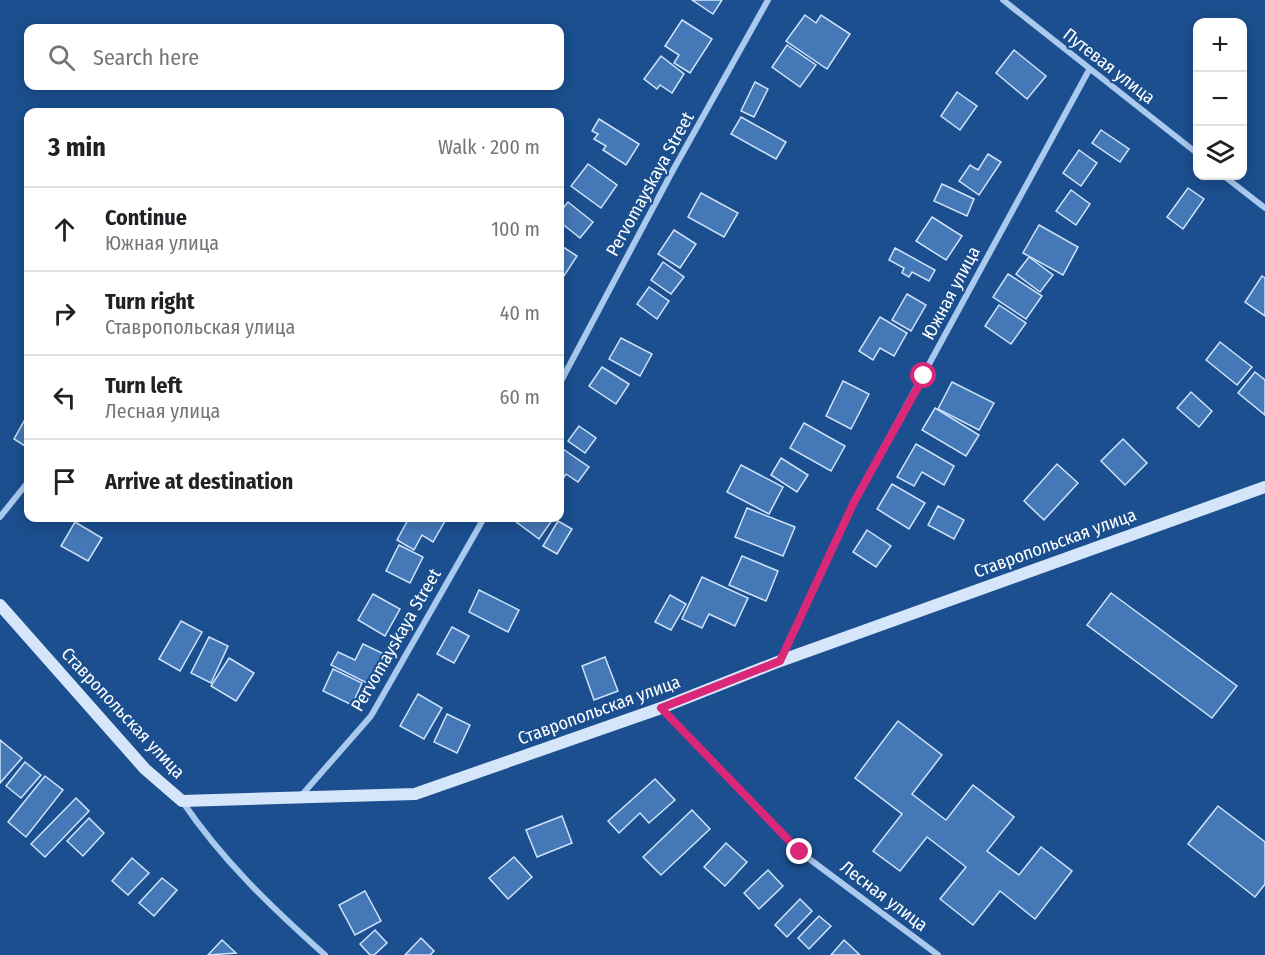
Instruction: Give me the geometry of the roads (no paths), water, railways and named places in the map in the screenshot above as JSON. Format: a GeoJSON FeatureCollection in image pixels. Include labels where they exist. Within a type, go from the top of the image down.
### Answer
{"type":"FeatureCollection","features":[{"type":"Feature","properties":{"kind":"street","name":"Pervomayskaya Street"},"geometry":{"type":"LineString","coordinates":[[564,375],[672,172],[768,0]]}},
{"type":"Feature","properties":{"kind":"street","name":"Путевая улица"},"geometry":{"type":"LineString","coordinates":[[1003,0],[1193,151]]}},
{"type":"Feature","properties":{"kind":"street","name":"Южная улица"},"geometry":{"type":"LineString","coordinates":[[780,661],[854,502],[1089,70]]}},
{"type":"Feature","properties":{"kind":"street"},"geometry":{"type":"LineString","coordinates":[[1229,180],[1265,208]]}},
{"type":"Feature","properties":{"kind":"street"},"geometry":{"type":"LineString","coordinates":[[0,517],[24,487]]}},
{"type":"Feature","properties":{"kind":"street","name":"Ставропольская улица"},"geometry":{"type":"LineString","coordinates":[[0,605],[145,769],[182,801],[415,794],[661,708],[780,661],[1265,487]]}},
{"type":"Feature","properties":{"kind":"street","name":"Pervomayskaya Street"},"geometry":{"type":"LineString","coordinates":[[300,798],[371,716],[482,522]]}},
{"type":"Feature","properties":{"kind":"street","name":"Лесная улица"},"geometry":{"type":"LineString","coordinates":[[661,708],[800,852],[938,955]]}},
{"type":"Feature","properties":{"kind":"street"},"geometry":{"type":"LineString","coordinates":[[182,801],[207,838],[270,906],[325,955]]}}]}
